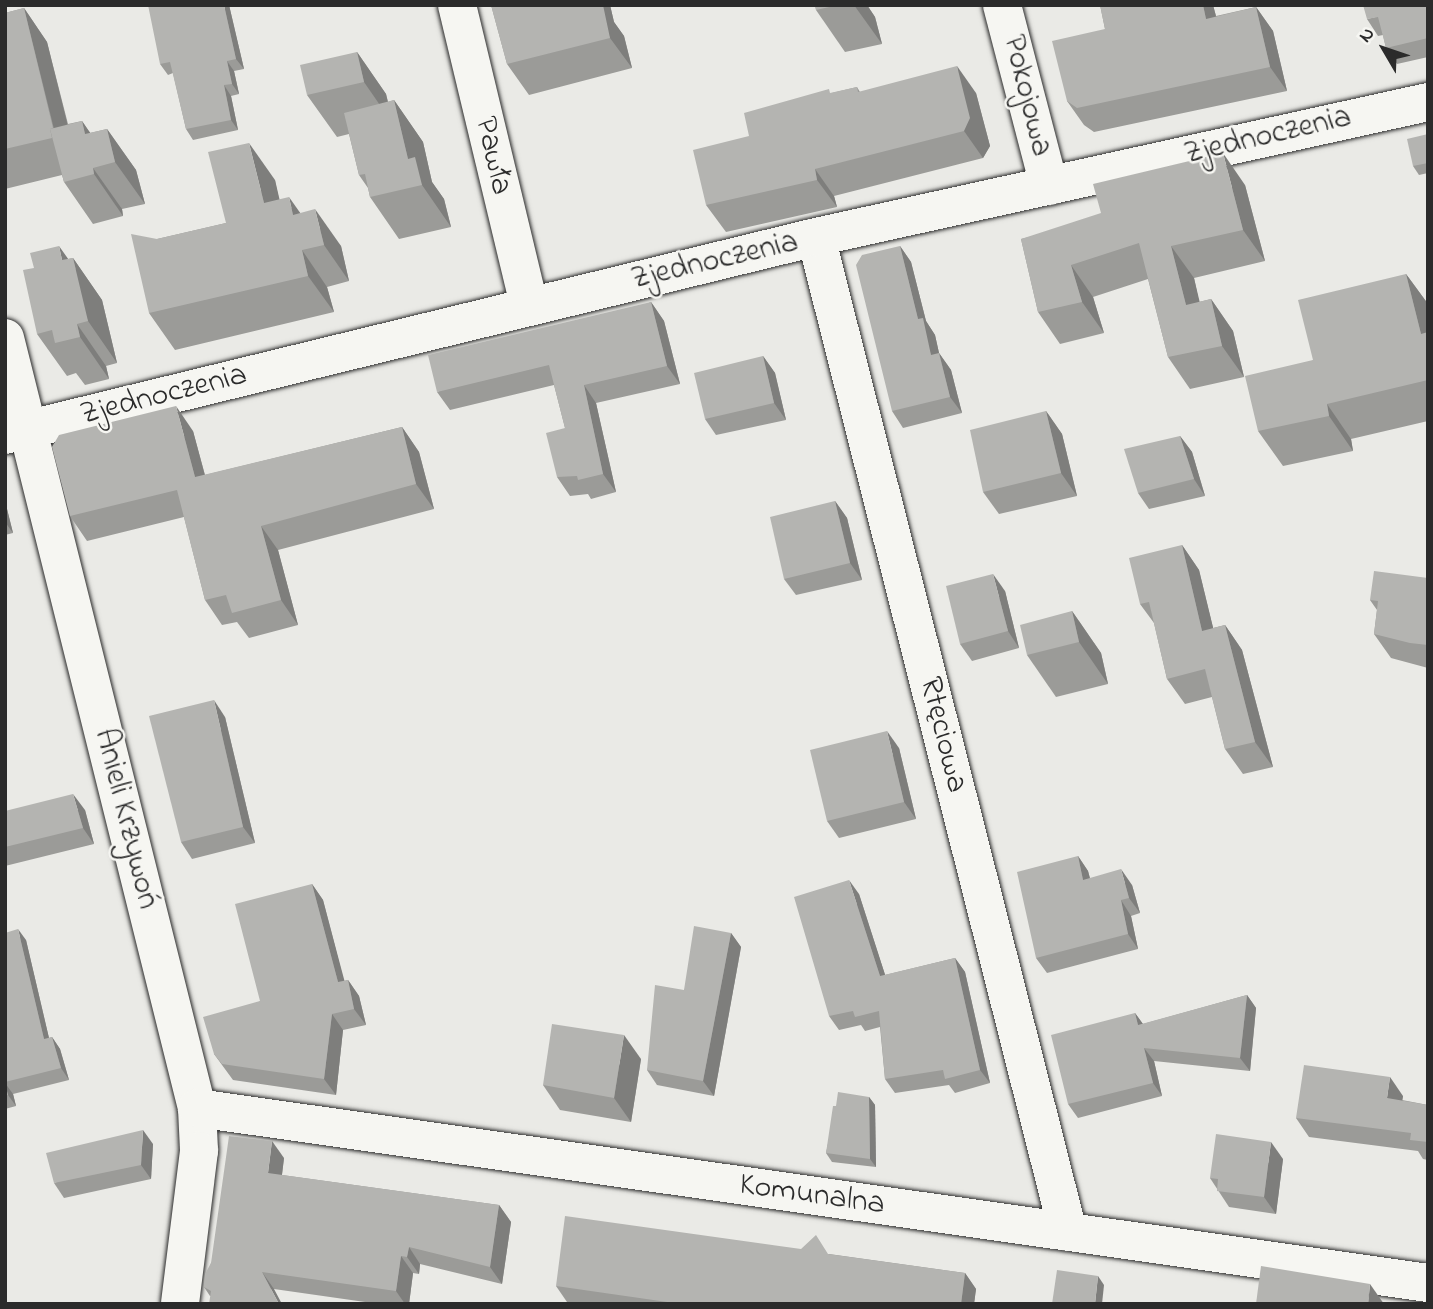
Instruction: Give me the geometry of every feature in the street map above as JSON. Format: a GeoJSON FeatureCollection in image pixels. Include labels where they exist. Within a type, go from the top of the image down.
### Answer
{"type":"FeatureCollection","features":[{"type":"Feature","properties":{"kind":"street","name":"Pawła"},"geometry":{"type":"LineString","coordinates":[[457,5],[528,306]]}},
{"type":"Feature","properties":{"kind":"street","name":"Pokojowa"},"geometry":{"type":"LineString","coordinates":[[1002,5],[1049,186]]}},
{"type":"Feature","properties":{"kind":"street","name":"Zjednoczenia"},"geometry":{"type":"LineString","coordinates":[[17,432],[816,237],[1428,102]]}},
{"type":"Feature","properties":{"kind":"street","name":"Rtęciowa"},"geometry":{"type":"LineString","coordinates":[[816,237],[1068,1232]]}},
{"type":"Feature","properties":{"kind":"street","name":"Anieli Krzywoń"},"geometry":{"type":"LineString","coordinates":[[5,338],[17,432],[197,1108],[199,1151],[180,1304]]}},
{"type":"Feature","properties":{"kind":"street","name":"Komunalna"},"geometry":{"type":"LineString","coordinates":[[197,1108],[1428,1283]]}},
{"type":"Feature","properties":{"kind":"building"},"geometry":{"type":"Polygon","coordinates":[[[148,5],[224,5],[236,59],[227,61],[232,84],[224,85],[231,120],[186,129],[170,62],[160,64],[148,5]]]}},
{"type":"Feature","properties":{"kind":"building"},"geometry":{"type":"Polygon","coordinates":[[[491,5],[603,5],[610,38],[507,64],[491,5]]]}},
{"type":"Feature","properties":{"kind":"building"},"geometry":{"type":"Polygon","coordinates":[[[815,5],[838,5],[816,10],[815,5]]]}},
{"type":"Feature","properties":{"kind":"building"},"geometry":{"type":"Polygon","coordinates":[[[1100,5],[1203,5],[1206,19],[1256,7],[1270,67],[1077,108],[1067,101],[1052,41],[1105,29],[1100,5]]]}},
{"type":"Feature","properties":{"kind":"building"},"geometry":{"type":"Polygon","coordinates":[[[1363,5],[1428,5],[1428,38],[1386,48],[1378,17],[1367,19],[1363,5]]]}},
{"type":"Feature","properties":{"kind":"building"},"geometry":{"type":"Polygon","coordinates":[[[24,8],[53,128],[50,129],[52,138],[5,149],[5,13],[24,8]]]}},
{"type":"Feature","properties":{"kind":"building"},"geometry":{"type":"Polygon","coordinates":[[[357,52],[364,82],[307,95],[300,65],[357,52]]]}},
{"type":"Feature","properties":{"kind":"building"},"geometry":{"type":"Polygon","coordinates":[[[957,66],[970,118],[964,131],[815,169],[817,180],[706,205],[693,150],[749,136],[744,113],[829,89],[830,93],[857,87],[858,92],[957,66]]]}},
{"type":"Feature","properties":{"kind":"building"},"geometry":{"type":"Polygon","coordinates":[[[394,100],[408,159],[415,157],[422,185],[370,197],[365,174],[359,175],[344,113],[394,100]]]}},
{"type":"Feature","properties":{"kind":"building"},"geometry":{"type":"Polygon","coordinates":[[[82,121],[85,134],[107,129],[115,162],[93,168],[94,174],[64,182],[50,129],[82,121]]]}},
{"type":"Feature","properties":{"kind":"building"},"geometry":{"type":"Polygon","coordinates":[[[1428,134],[1428,163],[1413,166],[1407,139],[1428,134]]]}},
{"type":"Feature","properties":{"kind":"building"},"geometry":{"type":"Polygon","coordinates":[[[249,143],[264,203],[289,197],[293,215],[315,209],[324,245],[302,250],[308,276],[149,313],[131,234],[157,239],[226,223],[208,152],[249,143]]]}},
{"type":"Feature","properties":{"kind":"building"},"geometry":{"type":"Polygon","coordinates":[[[1223,153],[1243,230],[1171,246],[1186,305],[1211,299],[1222,346],[1168,357],[1139,243],[1071,265],[1082,302],[1038,312],[1021,239],[1101,213],[1093,184],[1223,153]]]}},
{"type":"Feature","properties":{"kind":"building"},"geometry":{"type":"Polygon","coordinates":[[[59,246],[62,260],[73,258],[88,321],[77,324],[80,337],[55,343],[52,330],[37,334],[23,270],[34,268],[30,253],[59,246]]]}},
{"type":"Feature","properties":{"kind":"building"},"geometry":{"type":"Polygon","coordinates":[[[900,246],[918,319],[923,318],[931,355],[939,353],[950,397],[892,411],[856,265],[862,255],[900,246]]]}},
{"type":"Feature","properties":{"kind":"building"},"geometry":{"type":"Polygon","coordinates":[[[1406,274],[1421,334],[1428,332],[1428,380],[1327,404],[1329,416],[1258,431],[1245,376],[1313,360],[1298,300],[1406,274]]]}},
{"type":"Feature","properties":{"kind":"building"},"geometry":{"type":"Polygon","coordinates":[[[651,302],[667,366],[584,385],[603,474],[578,480],[577,476],[557,477],[546,433],[565,428],[549,365],[437,392],[428,355],[651,302]]]}},
{"type":"Feature","properties":{"kind":"building"},"geometry":{"type":"Polygon","coordinates":[[[763,356],[774,403],[705,419],[694,373],[763,356]]]}},
{"type":"Feature","properties":{"kind":"building"},"geometry":{"type":"Polygon","coordinates":[[[176,406],[195,477],[402,427],[416,484],[261,526],[281,600],[232,613],[226,595],[205,600],[177,490],[70,516],[52,447],[59,435],[176,406]]]}},
{"type":"Feature","properties":{"kind":"building"},"geometry":{"type":"Polygon","coordinates":[[[1046,411],[1061,473],[983,492],[970,430],[1046,411]]]}},
{"type":"Feature","properties":{"kind":"building"},"geometry":{"type":"Polygon","coordinates":[[[1180,436],[1194,479],[1138,493],[1124,449],[1180,436]]]}},
{"type":"Feature","properties":{"kind":"building"},"geometry":{"type":"Polygon","coordinates":[[[835,501],[850,563],[784,579],[770,517],[835,501]]]}},
{"type":"Feature","properties":{"kind":"building"},"geometry":{"type":"Polygon","coordinates":[[[1182,545],[1202,631],[1225,625],[1255,742],[1225,749],[1205,669],[1167,679],[1149,602],[1140,604],[1129,558],[1182,545]]]}},
{"type":"Feature","properties":{"kind":"building"},"geometry":{"type":"Polygon","coordinates":[[[1374,571],[1428,578],[1428,645],[1374,634],[1378,601],[1370,600],[1374,571]]]}},
{"type":"Feature","properties":{"kind":"building"},"geometry":{"type":"Polygon","coordinates":[[[993,574],[1008,631],[960,644],[946,586],[993,574]]]}},
{"type":"Feature","properties":{"kind":"building"},"geometry":{"type":"Polygon","coordinates":[[[1072,611],[1079,642],[1027,655],[1020,625],[1072,611]]]}},
{"type":"Feature","properties":{"kind":"building"},"geometry":{"type":"Polygon","coordinates":[[[214,700],[243,827],[181,842],[149,716],[214,700]]]}},
{"type":"Feature","properties":{"kind":"building"},"geometry":{"type":"Polygon","coordinates":[[[887,731],[904,802],[827,821],[810,750],[887,731]]]}},
{"type":"Feature","properties":{"kind":"building"},"geometry":{"type":"Polygon","coordinates":[[[73,794],[83,828],[5,847],[5,811],[73,794]]]}},
{"type":"Feature","properties":{"kind":"building"},"geometry":{"type":"Polygon","coordinates":[[[1078,856],[1083,880],[1121,869],[1129,898],[1121,900],[1128,934],[1036,958],[1017,872],[1078,856]]]}},
{"type":"Feature","properties":{"kind":"building"},"geometry":{"type":"Polygon","coordinates":[[[849,880],[880,976],[955,958],[980,1070],[945,1079],[943,1070],[885,1079],[879,1011],[855,1017],[853,1011],[829,1016],[794,897],[849,880]]]}},
{"type":"Feature","properties":{"kind":"building"},"geometry":{"type":"Polygon","coordinates":[[[312,884],[338,982],[348,980],[354,1009],[332,1014],[324,1079],[222,1064],[214,1054],[203,1017],[260,1001],[235,904],[312,884]]]}},
{"type":"Feature","properties":{"kind":"building"},"geometry":{"type":"Polygon","coordinates":[[[694,926],[731,933],[703,1081],[647,1070],[655,985],[684,990],[694,926]]]}},
{"type":"Feature","properties":{"kind":"building"},"geometry":{"type":"Polygon","coordinates":[[[18,929],[44,1039],[52,1037],[61,1068],[5,1082],[5,933],[18,929]]]}},
{"type":"Feature","properties":{"kind":"building"},"geometry":{"type":"Polygon","coordinates":[[[1247,995],[1240,1058],[1144,1048],[1153,1083],[1068,1104],[1051,1035],[1135,1013],[1138,1025],[1247,995]]]}},
{"type":"Feature","properties":{"kind":"building"},"geometry":{"type":"Polygon","coordinates":[[[552,1024],[624,1035],[614,1098],[543,1085],[552,1024]]]}},
{"type":"Feature","properties":{"kind":"building"},"geometry":{"type":"Polygon","coordinates":[[[1304,1065],[1390,1077],[1387,1098],[1428,1105],[1428,1142],[1410,1140],[1411,1133],[1296,1118],[1304,1065]]]}},
{"type":"Feature","properties":{"kind":"building"},"geometry":{"type":"Polygon","coordinates":[[[838,1092],[869,1097],[870,1159],[826,1153],[833,1106],[836,1106],[838,1092]]]}},
{"type":"Feature","properties":{"kind":"building"},"geometry":{"type":"Polygon","coordinates":[[[143,1130],[141,1165],[54,1183],[46,1153],[143,1130]]]}},
{"type":"Feature","properties":{"kind":"building"},"geometry":{"type":"Polygon","coordinates":[[[1216,1134],[1271,1142],[1264,1197],[1217,1191],[1218,1179],[1210,1178],[1216,1134]]]}},
{"type":"Feature","properties":{"kind":"building"},"geometry":{"type":"Polygon","coordinates":[[[229,1136],[272,1141],[268,1173],[499,1205],[490,1267],[409,1247],[407,1257],[401,1256],[396,1291],[262,1272],[279,1304],[209,1304],[211,1291],[204,1287],[205,1274],[211,1263],[229,1136]]]}},
{"type":"Feature","properties":{"kind":"building"},"geometry":{"type":"Polygon","coordinates":[[[565,1216],[801,1249],[816,1235],[828,1254],[965,1273],[961,1304],[681,1304],[556,1286],[565,1216]]]}},
{"type":"Feature","properties":{"kind":"building"},"geometry":{"type":"Polygon","coordinates":[[[1261,1266],[1370,1284],[1368,1304],[1256,1304],[1261,1266]]]}},
{"type":"Feature","properties":{"kind":"building"},"geometry":{"type":"Polygon","coordinates":[[[1057,1270],[1098,1276],[1095,1304],[1052,1304],[1057,1270]]]}}]}
